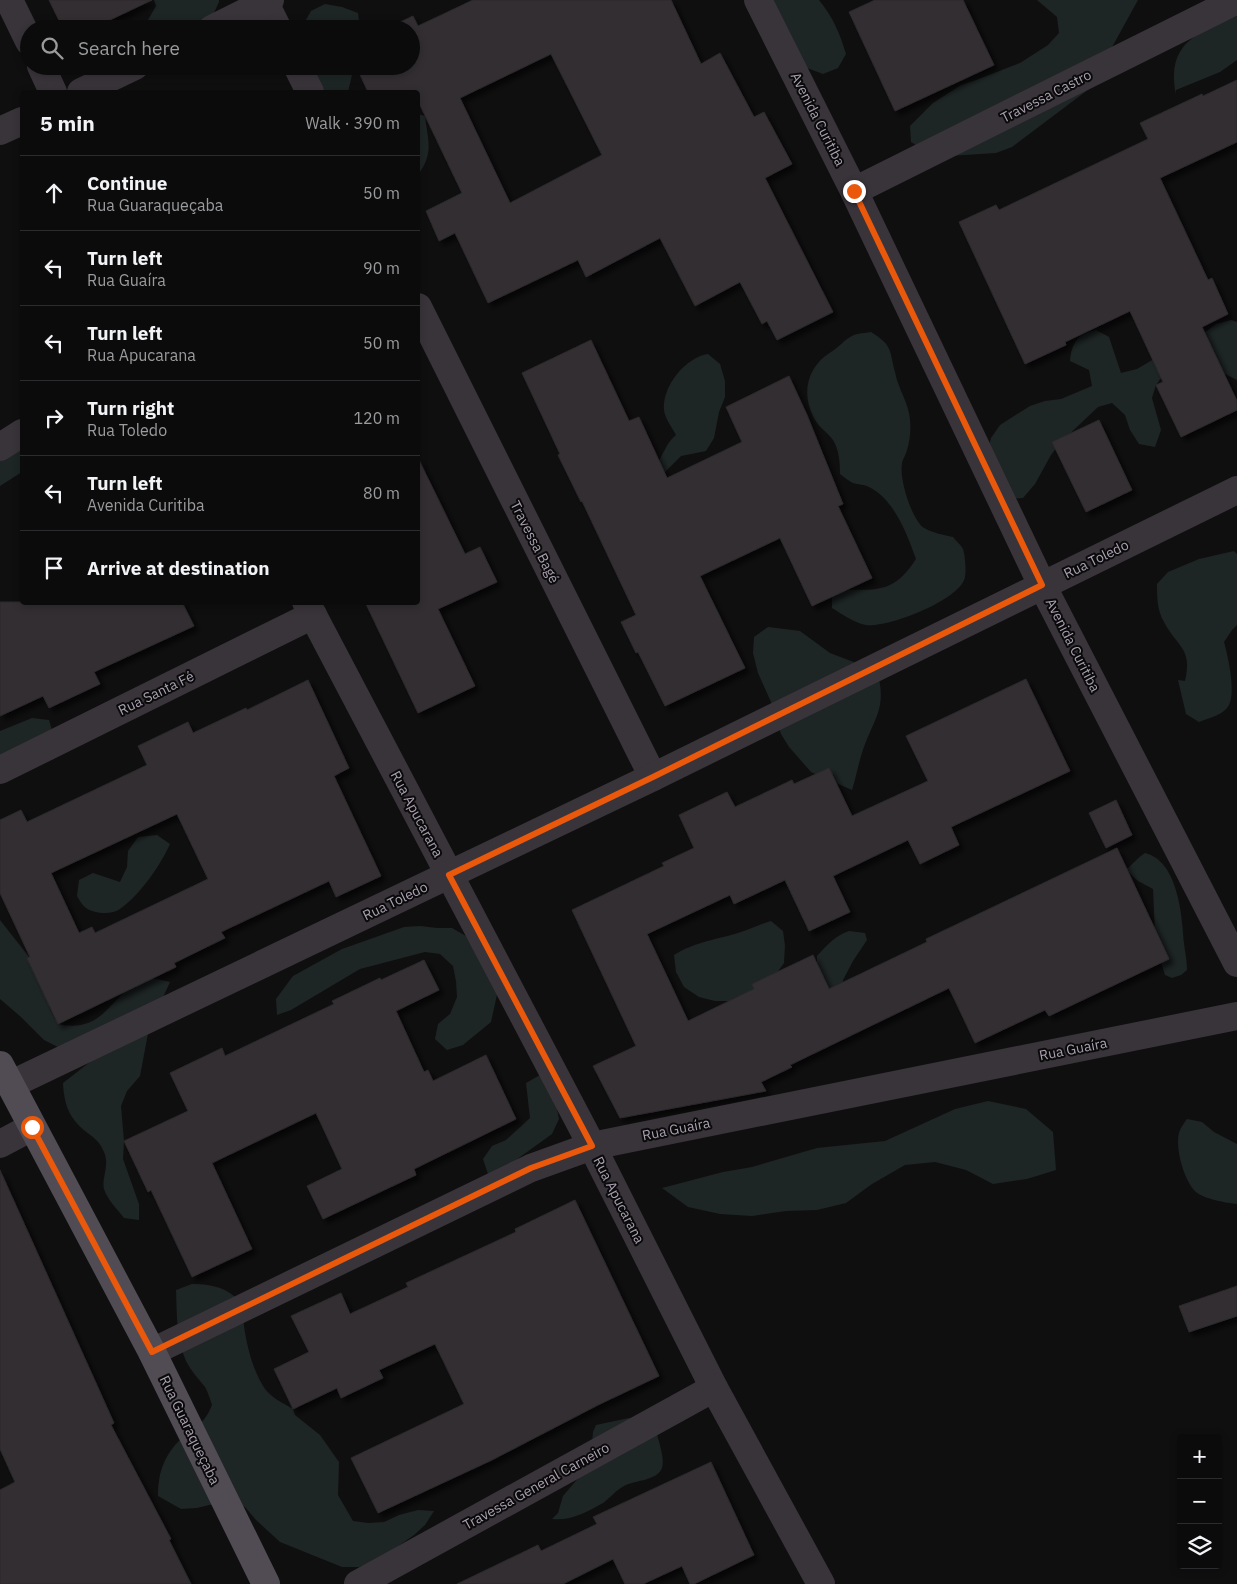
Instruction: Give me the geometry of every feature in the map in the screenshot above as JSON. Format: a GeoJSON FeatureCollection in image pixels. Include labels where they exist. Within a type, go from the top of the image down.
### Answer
{"type":"FeatureCollection","features":[{"type":"Feature","properties":{"kind":"main road","name":"Rua Guaraqueçaba"},"geometry":{"type":"LineString","coordinates":[[5,1075],[152,1352],[266,1584]]}},
{"type":"Feature","properties":{"kind":"street"},"geometry":{"type":"LineString","coordinates":[[9,0],[20,23]]}},
{"type":"Feature","properties":{"kind":"street","name":"Avenida Curitiba"},"geometry":{"type":"LineString","coordinates":[[758,0],[854,191],[1042,585],[1237,963]]}},
{"type":"Feature","properties":{"kind":"street","name":"Travessa Castro"},"geometry":{"type":"LineString","coordinates":[[854,191],[1237,0]]}},
{"type":"Feature","properties":{"kind":"street"},"geometry":{"type":"LineString","coordinates":[[230,20],[268,1],[275,20]]}},
{"type":"Feature","properties":{"kind":"street"},"geometry":{"type":"LineString","coordinates":[[45,75],[52,90]]}},
{"type":"Feature","properties":{"kind":"street"},"geometry":{"type":"LineString","coordinates":[[85,90],[116,75]]}},
{"type":"Feature","properties":{"kind":"street"},"geometry":{"type":"LineString","coordinates":[[302,75],[309,90]]}},
{"type":"Feature","properties":{"kind":"street"},"geometry":{"type":"LineString","coordinates":[[0,131],[20,121]]}},
{"type":"Feature","properties":{"kind":"street","name":"Travessa Bagé"},"geometry":{"type":"LineString","coordinates":[[420,311],[653,777]]}},
{"type":"Feature","properties":{"kind":"street"},"geometry":{"type":"LineString","coordinates":[[0,447],[20,434]]}},
{"type":"Feature","properties":{"kind":"street","name":"Rua Toledo"},"geometry":{"type":"LineString","coordinates":[[5,1075],[449,875],[653,777],[1237,490]]}},
{"type":"Feature","properties":{"kind":"street","name":"Rua Santa Fé"},"geometry":{"type":"LineString","coordinates":[[0,770],[310,609]]}},
{"type":"Feature","properties":{"kind":"street","name":"Rua Apucarana"},"geometry":{"type":"LineString","coordinates":[[310,609],[592,1146],[714,1388],[821,1584]]}},
{"type":"Feature","properties":{"kind":"street","name":"Rua Guaíra"},"geometry":{"type":"LineString","coordinates":[[152,1352],[531,1168],[592,1146],[1237,1016]]}},
{"type":"Feature","properties":{"kind":"street"},"geometry":{"type":"LineString","coordinates":[[0,1144],[32,1127]]}},
{"type":"Feature","properties":{"kind":"street","name":"Travessa General Carneiro"},"geometry":{"type":"LineString","coordinates":[[358,1584],[714,1388]]}},
{"type":"Feature","properties":{"kind":"shaded area"},"geometry":{"type":"Polygon","coordinates":[[[154,0],[219,0],[210,20],[148,20],[156,6],[154,0]]]}},
{"type":"Feature","properties":{"kind":"shaded area"},"geometry":{"type":"Polygon","coordinates":[[[750,0],[819,0],[836,26],[846,54],[838,68],[823,74],[807,68],[750,0]]]}},
{"type":"Feature","properties":{"kind":"shaded area"},"geometry":{"type":"Polygon","coordinates":[[[1037,0],[1138,0],[1089,89],[1012,147],[996,153],[948,156],[929,153],[911,142],[910,126],[933,103],[961,85],[1020,63],[1048,45],[1059,33],[1057,17],[1037,0]]]}},
{"type":"Feature","properties":{"kind":"shaded area"},"geometry":{"type":"Polygon","coordinates":[[[325,4],[342,7],[358,13],[359,20],[306,20],[311,11],[325,4]]]}},
{"type":"Feature","properties":{"kind":"shaded area"},"geometry":{"type":"Polygon","coordinates":[[[1237,16],[1237,60],[1220,72],[1176,90],[1176,94],[1174,77],[1180,51],[1197,35],[1237,16]]]}},
{"type":"Feature","properties":{"kind":"shaded area"},"geometry":{"type":"Polygon","coordinates":[[[313,75],[352,75],[348,90],[316,90],[313,75]]]}},
{"type":"Feature","properties":{"kind":"shaded area"},"geometry":{"type":"Polygon","coordinates":[[[420,115],[425,116],[429,147],[420,172],[420,115]]]}},
{"type":"Feature","properties":{"kind":"shaded area"},"geometry":{"type":"Polygon","coordinates":[[[1231,320],[1237,322],[1237,380],[1209,366],[1166,371],[1156,385],[1152,398],[1161,430],[1155,447],[1139,444],[1130,430],[1125,415],[1112,403],[1098,407],[1060,443],[1035,484],[1023,498],[1008,499],[987,453],[991,438],[1000,425],[1030,406],[1045,401],[1061,399],[1092,386],[1089,370],[1070,361],[1074,344],[1080,337],[1096,330],[1109,337],[1121,373],[1137,369],[1181,343],[1201,335],[1216,324],[1231,320]]]}},
{"type":"Feature","properties":{"kind":"shaded area"},"geometry":{"type":"Polygon","coordinates":[[[871,332],[887,345],[891,353],[896,378],[909,414],[910,439],[902,462],[902,479],[907,499],[919,524],[935,533],[953,537],[960,544],[964,552],[966,569],[964,580],[958,588],[935,604],[905,618],[876,625],[866,625],[832,608],[832,590],[870,590],[889,585],[898,580],[916,559],[899,518],[886,500],[869,487],[853,483],[840,474],[837,448],[833,440],[815,420],[809,407],[807,389],[812,372],[823,358],[849,337],[871,332]]]}},
{"type":"Feature","properties":{"kind":"shaded area"},"geometry":{"type":"Polygon","coordinates":[[[708,354],[720,364],[725,381],[725,397],[719,412],[714,438],[706,451],[681,456],[663,474],[656,465],[676,435],[667,420],[664,410],[667,392],[677,374],[684,367],[700,356],[708,354]]]}},
{"type":"Feature","properties":{"kind":"shaded area"},"geometry":{"type":"Polygon","coordinates":[[[20,450],[20,473],[0,486],[0,456],[20,450]]]}},
{"type":"Feature","properties":{"kind":"shaded area"},"geometry":{"type":"Polygon","coordinates":[[[1234,551],[1237,554],[1237,625],[1224,642],[1231,674],[1231,699],[1224,711],[1199,722],[1186,714],[1178,680],[1185,681],[1187,661],[1185,654],[1160,613],[1157,584],[1168,572],[1199,559],[1234,551]]]}},
{"type":"Feature","properties":{"kind":"shaded area"},"geometry":{"type":"Polygon","coordinates":[[[768,627],[800,631],[830,653],[877,671],[881,695],[880,705],[862,753],[852,790],[811,772],[789,747],[781,734],[771,702],[758,673],[753,653],[754,637],[768,627]]]}},
{"type":"Feature","properties":{"kind":"shaded area"},"geometry":{"type":"Polygon","coordinates":[[[32,718],[49,720],[54,737],[0,763],[0,731],[32,718]]]}},
{"type":"Feature","properties":{"kind":"shaded area"},"geometry":{"type":"Polygon","coordinates":[[[157,835],[170,844],[155,871],[135,896],[120,909],[113,912],[94,912],[84,906],[77,896],[79,880],[93,873],[120,882],[127,867],[128,851],[138,837],[157,835]]]}},
{"type":"Feature","properties":{"kind":"shaded area"},"geometry":{"type":"Polygon","coordinates":[[[1145,853],[1156,858],[1165,866],[1176,890],[1182,918],[1187,970],[1181,975],[1172,978],[1165,975],[1159,956],[1155,933],[1153,889],[1138,881],[1126,870],[1145,853]]]}},
{"type":"Feature","properties":{"kind":"shaded area"},"geometry":{"type":"Polygon","coordinates":[[[0,920],[44,976],[50,1009],[58,1024],[75,1026],[89,1023],[99,1017],[126,991],[137,984],[151,979],[170,982],[149,1028],[140,1076],[127,1091],[121,1106],[124,1141],[123,1159],[139,1204],[139,1220],[124,1218],[112,1204],[103,1184],[106,1161],[103,1150],[96,1139],[75,1121],[66,1104],[63,1083],[90,1062],[77,1051],[60,1048],[44,1040],[0,999],[0,920]]]}},
{"type":"Feature","properties":{"kind":"shaded area"},"geometry":{"type":"Polygon","coordinates":[[[771,921],[783,931],[785,946],[784,963],[764,989],[731,1001],[715,1001],[699,997],[684,987],[676,972],[674,955],[699,944],[771,921]]]}},
{"type":"Feature","properties":{"kind":"shaded area"},"geometry":{"type":"Polygon","coordinates":[[[404,927],[452,928],[466,936],[498,990],[491,1022],[463,1045],[447,1050],[435,1039],[438,1024],[450,1014],[457,997],[453,966],[440,954],[425,952],[360,969],[291,1010],[277,1015],[276,999],[293,976],[342,949],[404,927]]]}},
{"type":"Feature","properties":{"kind":"shaded area"},"geometry":{"type":"Polygon","coordinates":[[[849,931],[865,933],[867,940],[843,980],[841,1017],[817,969],[817,956],[836,938],[849,931]]]}},
{"type":"Feature","properties":{"kind":"shaded area"},"geometry":{"type":"Polygon","coordinates":[[[540,1075],[556,1104],[559,1119],[552,1134],[509,1165],[488,1174],[483,1159],[492,1146],[506,1140],[530,1118],[526,1083],[540,1075]]]}},
{"type":"Feature","properties":{"kind":"shaded area"},"geometry":{"type":"Polygon","coordinates":[[[988,1101],[1026,1109],[1053,1132],[1056,1170],[1027,1179],[993,1184],[966,1170],[935,1162],[905,1165],[872,1184],[846,1203],[817,1210],[786,1211],[752,1216],[720,1214],[688,1207],[662,1188],[723,1172],[752,1167],[817,1148],[885,1141],[955,1109],[988,1101]]]}},
{"type":"Feature","properties":{"kind":"shaded area"},"geometry":{"type":"Polygon","coordinates":[[[1187,1119],[1202,1122],[1214,1132],[1237,1144],[1237,1204],[1204,1197],[1192,1187],[1184,1172],[1178,1147],[1179,1133],[1187,1119]]]}},
{"type":"Feature","properties":{"kind":"shaded area"},"geometry":{"type":"Polygon","coordinates":[[[192,1284],[220,1288],[235,1297],[242,1311],[247,1342],[257,1375],[271,1395],[293,1409],[295,1415],[320,1435],[339,1462],[338,1495],[353,1521],[368,1523],[384,1522],[399,1515],[418,1510],[434,1511],[425,1525],[374,1563],[359,1567],[342,1567],[280,1542],[245,1507],[230,1500],[197,1508],[181,1509],[158,1496],[161,1472],[170,1451],[206,1417],[212,1405],[205,1387],[186,1361],[180,1344],[176,1290],[192,1284]]]}},
{"type":"Feature","properties":{"kind":"shaded area"},"geometry":{"type":"Polygon","coordinates":[[[629,1418],[636,1420],[657,1434],[663,1460],[662,1468],[659,1472],[651,1478],[624,1486],[603,1503],[585,1513],[566,1519],[552,1519],[558,1513],[563,1496],[580,1476],[592,1443],[596,1425],[629,1418]]]}},
{"type":"Feature","properties":{"kind":"building"},"geometry":{"type":"Polygon","coordinates":[[[49,0],[152,0],[110,20],[59,20],[49,0]]]}},
{"type":"Feature","properties":{"kind":"building"},"geometry":{"type":"Polygon","coordinates":[[[473,0],[671,0],[701,64],[720,53],[754,117],[764,112],[792,164],[765,178],[833,312],[777,340],[767,321],[762,324],[740,282],[695,306],[660,238],[586,277],[578,260],[488,303],[455,233],[439,241],[426,211],[462,193],[420,105],[420,90],[367,90],[360,75],[420,75],[420,25],[473,0]],[[551,54],[460,98],[510,203],[602,155],[551,54]]]}},
{"type":"Feature","properties":{"kind":"building"},"geometry":{"type":"Polygon","coordinates":[[[875,0],[963,0],[994,65],[895,111],[849,12],[875,0]]]}},
{"type":"Feature","properties":{"kind":"building"},"geometry":{"type":"Polygon","coordinates":[[[413,16],[415,20],[404,20],[413,16]]]}},
{"type":"Feature","properties":{"kind":"building"},"geometry":{"type":"Polygon","coordinates":[[[1237,80],[1237,142],[1160,178],[1208,280],[1212,278],[1228,314],[1202,327],[1237,401],[1237,410],[1181,437],[1156,385],[1163,382],[1130,311],[1065,342],[1066,345],[1025,364],[959,222],[996,205],[999,210],[1148,139],[1140,123],[1237,80]]]}},
{"type":"Feature","properties":{"kind":"building"},"geometry":{"type":"Polygon","coordinates":[[[591,340],[629,421],[639,417],[667,478],[742,442],[726,407],[789,376],[843,504],[838,506],[872,578],[812,606],[780,538],[700,576],[745,668],[665,706],[621,622],[636,615],[558,455],[560,454],[522,373],[591,340]]]}},
{"type":"Feature","properties":{"kind":"building"},"geometry":{"type":"Polygon","coordinates":[[[1099,420],[1132,490],[1086,512],[1052,442],[1099,420]]]}},
{"type":"Feature","properties":{"kind":"building"},"geometry":{"type":"Polygon","coordinates":[[[420,462],[465,554],[480,547],[497,582],[438,609],[475,686],[418,713],[366,605],[420,605],[420,462]]]}},
{"type":"Feature","properties":{"kind":"building"},"geometry":{"type":"Polygon","coordinates":[[[0,602],[20,602],[20,605],[184,605],[194,626],[94,672],[100,684],[49,708],[43,696],[0,716],[0,602]]]}},
{"type":"Feature","properties":{"kind":"building"},"geometry":{"type":"Polygon","coordinates":[[[1026,679],[1070,771],[951,827],[959,845],[920,864],[908,840],[833,876],[850,912],[809,931],[785,880],[734,904],[730,895],[647,934],[688,1021],[754,989],[752,984],[813,955],[829,989],[927,942],[926,939],[1117,848],[1169,959],[1049,1016],[1045,1010],[975,1043],[949,988],[790,1065],[792,1067],[761,1082],[766,1091],[620,1118],[593,1066],[636,1046],[572,910],[664,866],[662,863],[694,848],[679,815],[727,792],[735,807],[792,780],[794,784],[829,768],[852,816],[928,781],[906,736],[1026,679]]]}},
{"type":"Feature","properties":{"kind":"building"},"geometry":{"type":"Polygon","coordinates":[[[308,680],[349,768],[334,776],[381,876],[336,897],[329,881],[221,932],[225,938],[174,963],[176,967],[58,1024],[27,958],[30,957],[0,893],[0,820],[21,810],[27,822],[147,765],[138,746],[188,722],[193,733],[246,708],[247,710],[308,680]],[[177,814],[51,873],[79,933],[92,927],[95,933],[208,879],[177,814]]]}},
{"type":"Feature","properties":{"kind":"building"},"geometry":{"type":"Polygon","coordinates":[[[1116,800],[1132,835],[1106,848],[1089,813],[1116,800]]]}},
{"type":"Feature","properties":{"kind":"building"},"geometry":{"type":"Polygon","coordinates":[[[424,960],[439,990],[396,1011],[424,1072],[428,1070],[433,1081],[486,1055],[516,1119],[414,1169],[416,1175],[323,1219],[307,1186],[342,1169],[316,1113],[212,1163],[252,1249],[192,1277],[151,1190],[148,1192],[124,1141],[188,1111],[170,1073],[222,1048],[225,1056],[334,1004],[332,1001],[424,960]]]}},
{"type":"Feature","properties":{"kind":"building"},"geometry":{"type":"Polygon","coordinates":[[[0,1170],[114,1423],[111,1425],[171,1539],[169,1540],[191,1584],[0,1584],[0,1490],[15,1482],[0,1449],[0,1170]]]}},
{"type":"Feature","properties":{"kind":"building"},"geometry":{"type":"Polygon","coordinates":[[[575,1200],[659,1376],[598,1405],[492,1460],[378,1513],[351,1458],[464,1404],[435,1344],[379,1370],[383,1378],[341,1398],[337,1388],[293,1409],[274,1369],[309,1352],[291,1316],[341,1293],[350,1314],[408,1287],[406,1283],[516,1232],[515,1229],[575,1200]]]}},
{"type":"Feature","properties":{"kind":"building"},"geometry":{"type":"Polygon","coordinates":[[[1237,1286],[1237,1316],[1189,1332],[1179,1306],[1237,1286]]]}},
{"type":"Feature","properties":{"kind":"building"},"geometry":{"type":"Polygon","coordinates":[[[711,1462],[754,1555],[694,1584],[690,1584],[682,1566],[643,1584],[625,1584],[613,1559],[563,1584],[457,1584],[538,1545],[541,1551],[597,1524],[593,1517],[711,1462]]]}},
{"type":"Feature","properties":{"kind":"route"},"geometry":{"type":"LineString","coordinates":[[32,1127],[152,1352],[531,1168],[592,1146],[449,875],[653,777],[1042,585],[854,191]]}}]}
